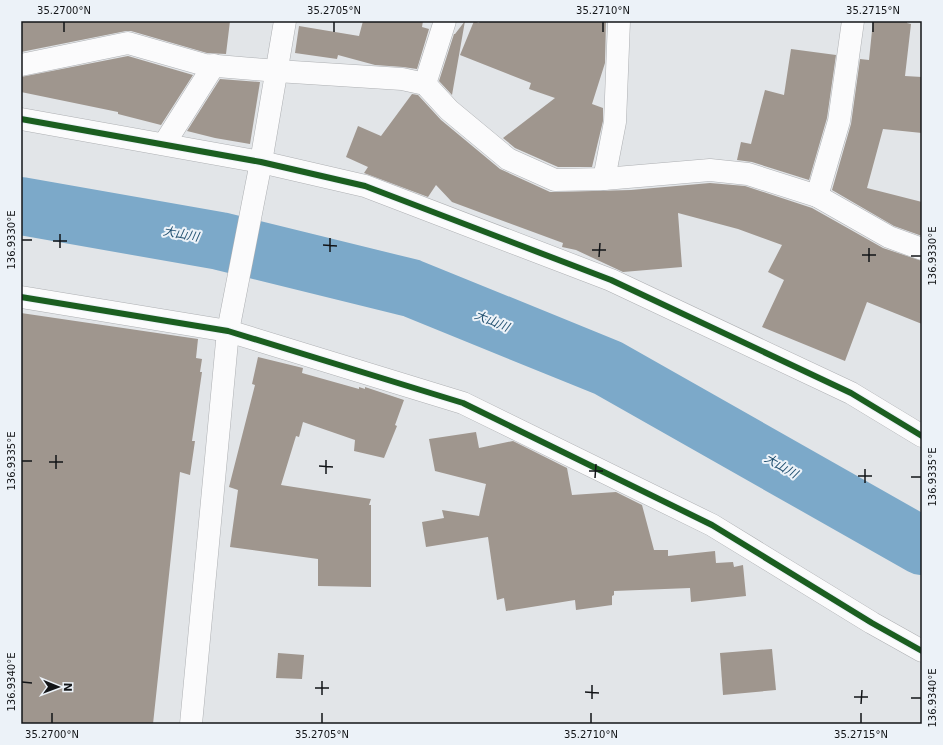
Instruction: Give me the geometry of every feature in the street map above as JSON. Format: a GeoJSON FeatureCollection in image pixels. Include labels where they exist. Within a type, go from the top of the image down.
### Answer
{"type":"FeatureCollection","features":[{"type":"Feature","properties":{"kind":"street"},"geometry":{"type":"LineString","coordinates":[[191,724],[228,331],[260,169],[285,21]]}},
{"type":"Feature","properties":{"kind":"street"},"geometry":{"type":"LineString","coordinates":[[425,84],[445,21]]}},
{"type":"Feature","properties":{"kind":"street"},"geometry":{"type":"LineString","coordinates":[[604,179],[615,122],[619,21]]}},
{"type":"Feature","properties":{"kind":"street"},"geometry":{"type":"LineString","coordinates":[[817,196],[839,121],[853,21]]}},
{"type":"Feature","properties":{"kind":"street"},"geometry":{"type":"LineString","coordinates":[[21,65],[128,43],[205,64],[402,80],[425,84],[449,110],[508,159],[555,180],[604,179],[710,170],[748,174],[817,196],[889,237],[922,249]]}},
{"type":"Feature","properties":{"kind":"street"},"geometry":{"type":"LineString","coordinates":[[164,144],[214,65]]}},
{"type":"Feature","properties":{"kind":"street"},"geometry":{"type":"LineString","coordinates":[[21,119],[164,144],[260,169],[365,186],[611,280],[851,393],[922,436]]}},
{"type":"Feature","properties":{"kind":"street"},"geometry":{"type":"LineString","coordinates":[[21,297],[228,331],[463,403],[712,525],[922,651]]}},
{"type":"Feature","properties":{"kind":"building"},"geometry":{"type":"Polygon","coordinates":[[[21,21],[230,21],[226,54],[207,53],[131,31],[21,52],[21,21]]]}},
{"type":"Feature","properties":{"kind":"building"},"geometry":{"type":"Polygon","coordinates":[[[363,21],[423,21],[422,27],[429,29],[417,69],[375,65],[338,55],[337,59],[295,53],[299,26],[359,36],[363,21]]]}},
{"type":"Feature","properties":{"kind":"building"},"geometry":{"type":"Polygon","coordinates":[[[465,21],[452,95],[439,81],[454,34],[465,21]]]}},
{"type":"Feature","properties":{"kind":"building"},"geometry":{"type":"Polygon","coordinates":[[[474,21],[479,23],[480,21],[606,21],[605,63],[592,104],[603,108],[603,121],[592,167],[558,167],[515,148],[503,138],[555,98],[529,89],[531,83],[460,55],[474,21]]]}},
{"type":"Feature","properties":{"kind":"building"},"geometry":{"type":"Polygon","coordinates":[[[873,21],[907,21],[907,23],[911,24],[905,76],[922,77],[922,133],[883,129],[867,188],[922,202],[922,236],[894,226],[832,190],[851,124],[860,59],[869,60],[873,21]]]}},
{"type":"Feature","properties":{"kind":"building"},"geometry":{"type":"Polygon","coordinates":[[[791,49],[836,55],[827,118],[809,180],[752,162],[737,160],[741,142],[751,144],[765,90],[784,95],[791,49]]]}},
{"type":"Feature","properties":{"kind":"building"},"geometry":{"type":"Polygon","coordinates":[[[128,56],[193,75],[161,125],[118,114],[118,112],[21,92],[21,77],[128,56]]]}},
{"type":"Feature","properties":{"kind":"building"},"geometry":{"type":"Polygon","coordinates":[[[220,79],[260,82],[250,144],[187,131],[220,79]]]}},
{"type":"Feature","properties":{"kind":"building"},"geometry":{"type":"Polygon","coordinates":[[[412,94],[418,95],[441,120],[500,169],[550,192],[631,190],[710,183],[745,186],[812,208],[883,248],[922,261],[922,324],[867,302],[845,361],[762,327],[784,280],[768,272],[782,245],[738,229],[678,213],[682,267],[623,272],[576,250],[562,247],[563,243],[452,202],[436,185],[428,197],[364,173],[368,167],[346,157],[358,126],[381,136],[412,94]]]}},
{"type":"Feature","properties":{"kind":"building"},"geometry":{"type":"Polygon","coordinates":[[[21,313],[198,339],[196,358],[202,359],[200,372],[202,372],[192,441],[195,441],[190,475],[180,472],[153,724],[21,724],[21,313]]]}},
{"type":"Feature","properties":{"kind":"building"},"geometry":{"type":"Polygon","coordinates":[[[258,357],[303,368],[302,373],[359,389],[359,387],[365,389],[365,387],[404,400],[395,425],[397,426],[384,458],[354,451],[355,440],[303,422],[299,437],[296,436],[281,485],[371,499],[369,505],[371,505],[371,587],[318,586],[318,559],[230,547],[238,490],[229,487],[255,385],[252,384],[258,357]]]}},
{"type":"Feature","properties":{"kind":"building"},"geometry":{"type":"Polygon","coordinates":[[[476,432],[479,448],[513,441],[567,468],[572,495],[616,492],[642,505],[654,550],[668,550],[668,556],[715,551],[716,563],[733,562],[734,567],[743,565],[746,596],[691,602],[690,588],[614,591],[614,595],[612,596],[612,605],[576,610],[575,600],[506,611],[504,598],[497,600],[488,537],[426,547],[422,522],[444,518],[442,510],[479,516],[486,484],[435,471],[429,439],[476,432]]]}},
{"type":"Feature","properties":{"kind":"building"},"geometry":{"type":"Polygon","coordinates":[[[772,649],[776,690],[723,695],[720,653],[772,649]]]}},
{"type":"Feature","properties":{"kind":"building"},"geometry":{"type":"Polygon","coordinates":[[[278,653],[304,655],[302,679],[276,678],[278,653]]]}},
{"type":"Feature","properties":{"kind":"waterway","name":"大山川"},"geometry":{"type":"LineString","coordinates":[[21,206],[220,241],[411,288],[608,368],[922,546]]}},
{"type":"Feature","properties":{"kind":"cycle path"},"geometry":{"type":"LineString","coordinates":[[21,119],[261,162],[365,186],[611,280],[851,393],[922,436]]}},
{"type":"Feature","properties":{"kind":"cycle path"},"geometry":{"type":"LineString","coordinates":[[21,297],[228,331],[463,403],[712,525],[872,623],[922,651]]}}]}
